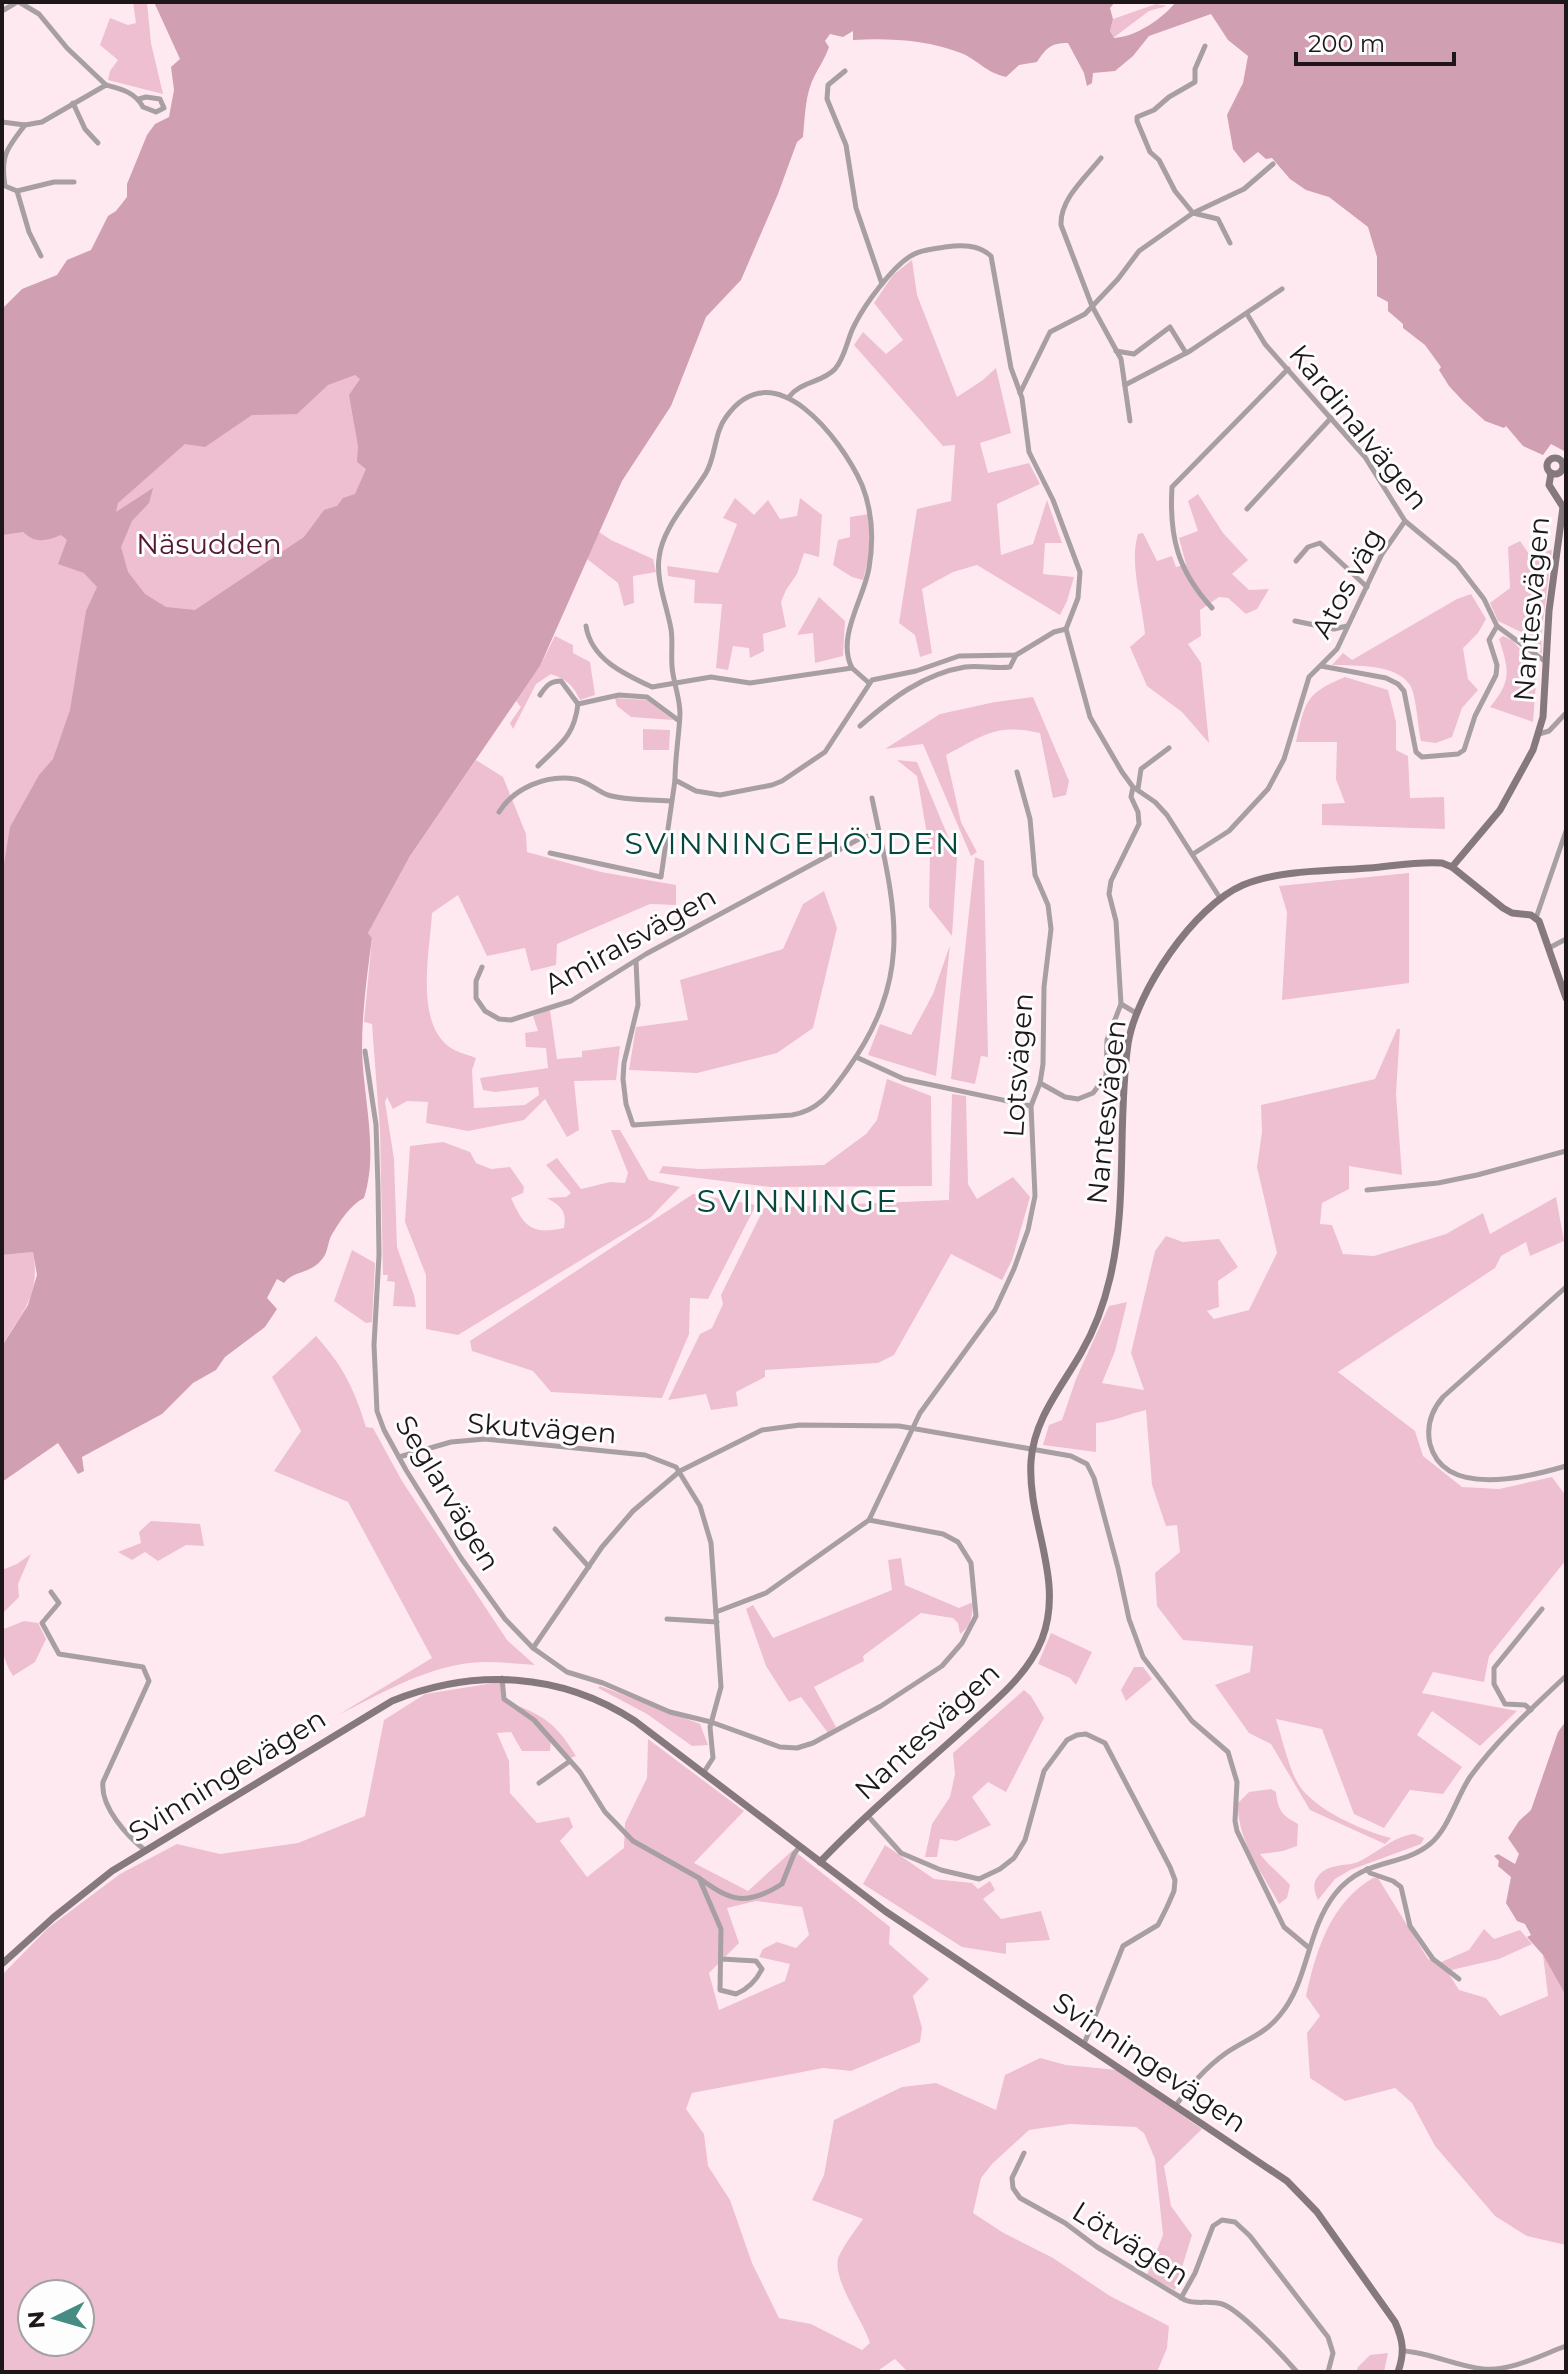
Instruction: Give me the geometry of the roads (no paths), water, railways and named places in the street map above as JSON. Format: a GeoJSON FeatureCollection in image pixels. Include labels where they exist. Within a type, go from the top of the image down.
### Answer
{"type":"FeatureCollection","features":[{"type":"Feature","properties":{"kind":"street"},"geometry":{"type":"LineString","coordinates":[[2,11],[18,2],[33,9],[67,48],[106,85],[129,91],[139,99]]}},
{"type":"Feature","properties":{"kind":"street"},"geometry":{"type":"LineString","coordinates":[[33,9],[40,3]]}},
{"type":"Feature","properties":{"kind":"street"},"geometry":{"type":"LineString","coordinates":[[1205,46],[1195,69],[1195,82],[1154,110],[1137,117],[1150,152],[1159,160],[1175,191],[1193,213],[1212,216],[1220,221],[1230,243]]}},
{"type":"Feature","properties":{"kind":"street"},"geometry":{"type":"LineString","coordinates":[[845,71],[828,85],[827,99],[846,145],[856,208],[882,285]]}},
{"type":"Feature","properties":{"kind":"street"},"geometry":{"type":"LineString","coordinates":[[2,122],[25,125],[47,120],[106,85]]}},
{"type":"Feature","properties":{"kind":"street"},"geometry":{"type":"LineString","coordinates":[[73,103],[85,129],[98,143]]}},
{"type":"Feature","properties":{"kind":"street"},"geometry":{"type":"LineString","coordinates":[[25,125],[3,154],[4,190],[17,191],[54,182],[74,182]]}},
{"type":"Feature","properties":{"kind":"street"},"geometry":{"type":"LineString","coordinates":[[1101,158],[1065,201],[1061,212],[1063,234],[1092,306],[1122,364],[1130,421]]}},
{"type":"Feature","properties":{"kind":"street"},"geometry":{"type":"LineString","coordinates":[[1020,393],[1050,332],[1077,319],[1092,306],[1139,251],[1193,213],[1244,189],[1273,164]]}},
{"type":"Feature","properties":{"kind":"street"},"geometry":{"type":"LineString","coordinates":[[17,191],[29,232],[41,256]]}},
{"type":"Feature","properties":{"kind":"street"},"geometry":{"type":"LineString","coordinates":[[1211,205],[1212,216]]}},
{"type":"Feature","properties":{"kind":"street"},"geometry":{"type":"LineString","coordinates":[[789,397],[798,388],[827,376],[837,366],[855,323],[895,269],[915,254],[951,246],[984,249],[991,256],[1029,452],[1053,500],[1080,572],[1078,598],[1066,629],[1090,717],[1122,772],[1136,788],[1161,807],[1220,898]]}},
{"type":"Feature","properties":{"kind":"street"},"geometry":{"type":"LineString","coordinates":[[1125,385],[1186,353],[1282,289]]}},
{"type":"Feature","properties":{"kind":"street","name":"Kardinalvägen"},"geometry":{"type":"LineString","coordinates":[[1247,314],[1265,344],[1365,457],[1405,521],[1457,564],[1484,599],[1497,626],[1546,662]]}},
{"type":"Feature","properties":{"kind":"street"},"geometry":{"type":"LineString","coordinates":[[1116,351],[1134,354],[1163,329],[1171,327],[1186,353]]}},
{"type":"Feature","properties":{"kind":"street"},"geometry":{"type":"LineString","coordinates":[[1212,608],[1196,590],[1177,552],[1171,519],[1172,487],[1288,369]]}},
{"type":"Feature","properties":{"kind":"street"},"geometry":{"type":"LineString","coordinates":[[550,853],[661,877],[675,780],[679,720],[671,630],[658,567],[661,546],[710,466],[721,425],[728,414],[757,393],[775,392],[789,397],[829,434],[854,470],[871,511],[869,568],[849,632],[848,657],[852,668],[869,683]]}},
{"type":"Feature","properties":{"kind":"street"},"geometry":{"type":"LineString","coordinates":[[1247,509],[1331,418]]}},
{"type":"Feature","properties":{"kind":"street","name":"Nantesvägen"},"geometry":{"type":"LineString","coordinates":[[820,1862],[1012,1684],[1027,1666],[1041,1640],[1050,1606],[1050,1580],[1032,1482],[1033,1448],[1045,1411],[1094,1329],[1110,1279],[1116,1244],[1126,1065],[1136,1013],[1163,965],[1195,922],[1220,898],[1241,886],[1265,878],[1430,862],[1452,867],[1500,810],[1539,734],[1545,707],[1549,611],[1563,507],[1549,485],[1551,473]]}},
{"type":"Feature","properties":{"kind":"street","name":"Atos väg"},"geometry":{"type":"LineString","coordinates":[[1193,854],[1229,831],[1268,789],[1284,759],[1309,677],[1337,649],[1382,554],[1405,521]]}},
{"type":"Feature","properties":{"kind":"street"},"geometry":{"type":"LineString","coordinates":[[1296,561],[1308,547],[1320,543],[1367,587]]}},
{"type":"Feature","properties":{"kind":"street"},"geometry":{"type":"LineString","coordinates":[[1295,621],[1334,629],[1348,626]]}},
{"type":"Feature","properties":{"kind":"street"},"geometry":{"type":"LineString","coordinates":[[586,626],[589,641],[600,657],[652,687],[711,677],[750,683],[787,675],[852,668]]}},
{"type":"Feature","properties":{"kind":"street"},"geometry":{"type":"LineString","coordinates":[[1321,666],[1395,681],[1404,691],[1416,752],[1422,757],[1458,754],[1464,750],[1475,716],[1496,675],[1496,662],[1489,640],[1497,626]]}},
{"type":"Feature","properties":{"kind":"street"},"geometry":{"type":"LineString","coordinates":[[675,780],[696,791],[720,795],[777,784],[825,752],[869,683],[876,679],[916,671],[959,656],[1016,655],[1054,632],[1066,629]]}},
{"type":"Feature","properties":{"kind":"street"},"geometry":{"type":"LineString","coordinates":[[860,726],[914,684],[968,667],[1010,667],[1016,655]]}},
{"type":"Feature","properties":{"kind":"street"},"geometry":{"type":"LineString","coordinates":[[538,766],[568,738],[576,722],[578,704],[561,681],[553,681],[540,695]]}},
{"type":"Feature","properties":{"kind":"street"},"geometry":{"type":"LineString","coordinates":[[578,704],[619,695],[647,697],[679,720]]}},
{"type":"Feature","properties":{"kind":"street"},"geometry":{"type":"LineString","coordinates":[[1539,734],[1549,731],[1566,713]]}},
{"type":"Feature","properties":{"kind":"street"},"geometry":{"type":"LineString","coordinates":[[1040,1083],[1070,1098],[1083,1098],[1093,1093],[1106,1076],[1107,1040],[1121,1004],[1116,921],[1109,894],[1111,881],[1139,824],[1138,812],[1131,797],[1141,769],[1169,748]]}},
{"type":"Feature","properties":{"kind":"street","name":"Lotsvägen"},"geometry":{"type":"LineString","coordinates":[[869,1520],[928,1401],[995,1310],[1028,1230],[1035,1196],[1031,1106],[1040,1083],[1044,1052],[1044,987],[1051,919],[1035,875],[1030,819],[1017,772]]}},
{"type":"Feature","properties":{"kind":"street"},"geometry":{"type":"LineString","coordinates":[[499,812],[507,801],[522,790],[552,779],[577,779],[611,796],[670,801]]}},
{"type":"Feature","properties":{"kind":"street"},"geometry":{"type":"LineString","coordinates":[[636,961],[638,1005],[623,1079],[633,1125],[806,1112],[829,1095],[856,1057],[884,997],[894,958],[891,896],[872,798]]}},
{"type":"Feature","properties":{"kind":"street"},"geometry":{"type":"LineString","coordinates":[[1566,831],[1536,918],[1566,998]]}},
{"type":"Feature","properties":{"kind":"street","name":"Amiralsvägen"},"geometry":{"type":"LineString","coordinates":[[482,967],[475,986],[477,1000],[492,1016],[507,1021],[571,1001],[636,961],[859,839],[878,833]]}},
{"type":"Feature","properties":{"kind":"street"},"geometry":{"type":"LineString","coordinates":[[1556,861],[1566,856]]}},
{"type":"Feature","properties":{"kind":"street"},"geometry":{"type":"LineString","coordinates":[[1452,867],[1503,908],[1536,918]]}},
{"type":"Feature","properties":{"kind":"street"},"geometry":{"type":"LineString","coordinates":[[1549,948],[1566,939]]}},
{"type":"Feature","properties":{"kind":"street"},"geometry":{"type":"LineString","coordinates":[[1121,1004],[1136,1013]]}},
{"type":"Feature","properties":{"kind":"street","name":"Seglarvägen"},"geometry":{"type":"LineString","coordinates":[[365,1051],[376,1125],[379,1255],[374,1345],[376,1400],[381,1422],[472,1576],[505,1619],[533,1648],[550,1663],[567,1672],[603,1683],[670,1712],[711,1722],[780,1747],[802,1747],[835,1733],[937,1670],[956,1651],[977,1612],[973,1571],[964,1548],[943,1534],[869,1520]]}},
{"type":"Feature","properties":{"kind":"street"},"geometry":{"type":"LineString","coordinates":[[856,1057],[904,1079],[1031,1106]]}},
{"type":"Feature","properties":{"kind":"street"},"geometry":{"type":"LineString","coordinates":[[1367,1190],[1438,1183],[1566,1151]]}},
{"type":"Feature","properties":{"kind":"street"},"geometry":{"type":"LineString","coordinates":[[1566,1287],[1455,1385],[1438,1403],[1429,1427],[1430,1443],[1438,1460],[1461,1476],[1497,1480],[1566,1466]]}},
{"type":"Feature","properties":{"kind":"street"},"geometry":{"type":"LineString","coordinates":[[533,1648],[610,1536],[633,1511],[680,1471],[752,1434],[774,1427],[831,1425],[912,1428],[1071,1456],[1087,1464],[1094,1478],[1129,1619],[1143,1657],[1192,1721],[1228,1752],[1237,1782],[1237,1831],[1284,1927],[1308,1947]]}},
{"type":"Feature","properties":{"kind":"street","name":"Skutvägen"},"geometry":{"type":"LineString","coordinates":[[399,1457],[451,1442],[485,1439],[652,1456],[680,1471]]}},
{"type":"Feature","properties":{"kind":"street"},"geometry":{"type":"LineString","coordinates":[[680,1471],[708,1527],[717,1622],[721,1687],[711,1722],[713,1754],[704,1772]]}},
{"type":"Feature","properties":{"kind":"street"},"geometry":{"type":"LineString","coordinates":[[716,1612],[766,1593],[869,1520]]}},
{"type":"Feature","properties":{"kind":"street"},"geometry":{"type":"LineString","coordinates":[[555,1529],[589,1567]]}},
{"type":"Feature","properties":{"kind":"street"},"geometry":{"type":"LineString","coordinates":[[51,1592],[59,1603],[42,1623],[59,1654],[143,1667],[149,1681],[103,1782],[102,1793],[106,1804],[135,1843],[146,1851]]}},
{"type":"Feature","properties":{"kind":"street"},"geometry":{"type":"LineString","coordinates":[[1531,1710],[1525,1705],[1507,1705],[1494,1684],[1494,1668],[1542,1609]]}},
{"type":"Feature","properties":{"kind":"street"},"geometry":{"type":"LineString","coordinates":[[667,1619],[717,1622]]}},
{"type":"Feature","properties":{"kind":"street"},"geometry":{"type":"LineString","coordinates":[[1176,2105],[1211,2064],[1264,2031],[1280,2016],[1297,1988],[1318,1921],[1333,1896],[1351,1878],[1367,1869],[1419,1851],[1433,1841],[1472,1775],[1566,1676]]}},
{"type":"Feature","properties":{"kind":"street"},"geometry":{"type":"LineString","coordinates":[[502,1678],[504,1699],[534,1720],[570,1761],[605,1812],[633,1841],[717,1891],[742,1900],[754,1898],[782,1884],[800,1846]]}},
{"type":"Feature","properties":{"kind":"street","name":"Svinningevägen"},"geometry":{"type":"LineString","coordinates":[[2,1964],[92,1885],[392,1701],[439,1685],[502,1678],[556,1686],[606,1703],[635,1721],[914,1932],[1270,2168],[1303,2196],[1383,2304],[1402,2337],[1404,2351]]}},
{"type":"Feature","properties":{"kind":"street"},"geometry":{"type":"LineString","coordinates":[[868,1816],[901,1853],[941,1870],[979,1879],[1014,1858],[1025,1840],[1044,1771],[1067,1740],[1086,1734],[1105,1743],[1175,1880],[1174,1891],[1158,1925],[1123,1946],[1084,2044]]}},
{"type":"Feature","properties":{"kind":"street"},"geometry":{"type":"LineString","coordinates":[[539,1783],[570,1761]]}},
{"type":"Feature","properties":{"kind":"street"},"geometry":{"type":"LineString","coordinates":[[1367,1869],[1401,1887],[1410,1926],[1433,1959],[1459,1979]]}},
{"type":"Feature","properties":{"kind":"street"},"geometry":{"type":"LineString","coordinates":[[699,1878],[718,1918],[722,1959],[720,1990],[736,1994],[744,1991],[762,1969],[756,1961],[722,1959]]}},
{"type":"Feature","properties":{"kind":"street","name":"Lötvägen"},"geometry":{"type":"LineString","coordinates":[[1024,2153],[1012,2178],[1013,2188],[1020,2198],[1065,2223],[1097,2247],[1181,2298],[1196,2304],[1222,2304],[1232,2308],[1297,2372]]}},
{"type":"Feature","properties":{"kind":"street"},"geometry":{"type":"LineString","coordinates":[[1181,2298],[1195,2273],[1213,2226],[1222,2220],[1232,2220],[1255,2242],[1328,2337],[1333,2350],[1328,2372]]}},
{"type":"Feature","properties":{"kind":"street"},"geometry":{"type":"LineString","coordinates":[[1398,2372],[1404,2351],[1425,2353],[1479,2369],[1491,2369],[1530,2360],[1566,2346]]}},
{"type":"Feature","properties":{"kind":"district","name":"SVINNINGEHÖJDEN"},"geometry":{"type":"Point","coordinates":[793,844]}},
{"type":"Feature","properties":{"kind":"district","name":"SVINNINGE"},"geometry":{"type":"Point","coordinates":[798,1201]}},
{"type":"Feature","properties":{"kind":"park label","name":"Näsudden"},"geometry":{"type":"Point","coordinates":[209,544]}}]}
